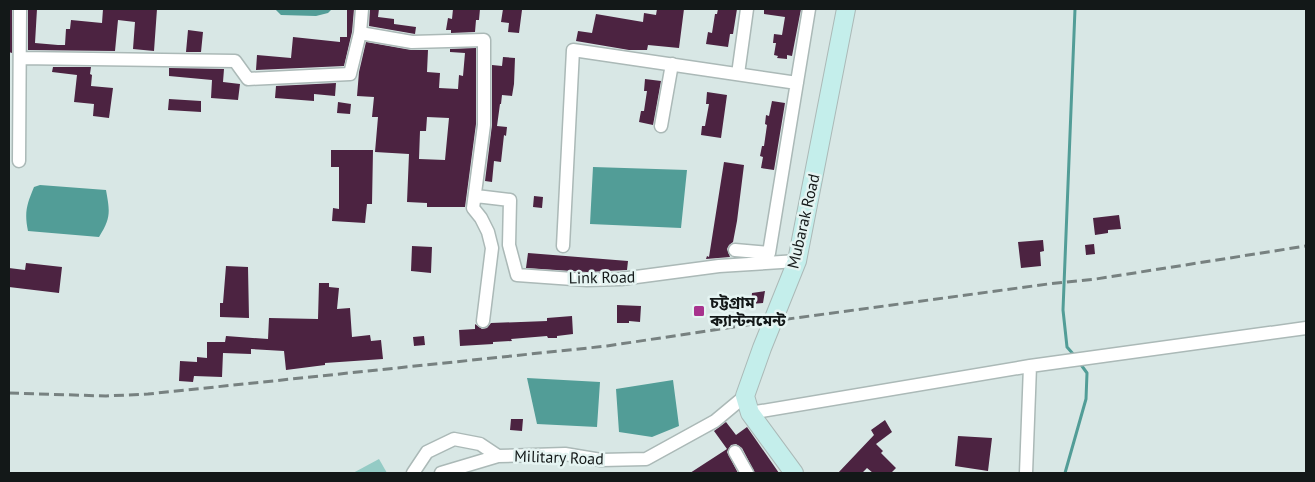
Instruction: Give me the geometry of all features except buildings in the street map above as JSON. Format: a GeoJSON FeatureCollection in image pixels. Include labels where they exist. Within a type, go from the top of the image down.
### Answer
{"type":"FeatureCollection","features":[{"type":"Feature","properties":{"kind":"street"},"geometry":{"type":"LineString","coordinates":[[19,161],[16,49],[20,9]]}},
{"type":"Feature","properties":{"kind":"street"},"geometry":{"type":"LineString","coordinates":[[16,49],[234,61],[248,79],[350,74],[360,33],[362,9]]}},
{"type":"Feature","properties":{"kind":"street"},"geometry":{"type":"LineString","coordinates":[[738,74],[747,9]]}},
{"type":"Feature","properties":{"kind":"street"},"geometry":{"type":"LineString","coordinates":[[735,250],[768,253],[809,9]]}},
{"type":"Feature","properties":{"kind":"street","name":"Mubarak Road"},"geometry":{"type":"LineString","coordinates":[[745,396],[797,261],[846,9]]}},
{"type":"Feature","properties":{"kind":"street"},"geometry":{"type":"LineString","coordinates":[[360,33],[412,42],[484,40],[484,125],[473,208],[488,232],[492,248],[483,321]]}},
{"type":"Feature","properties":{"kind":"street"},"geometry":{"type":"LineString","coordinates":[[563,246],[573,50],[797,84]]}},
{"type":"Feature","properties":{"kind":"street"},"geometry":{"type":"LineString","coordinates":[[662,126],[672,64]]}},
{"type":"Feature","properties":{"kind":"street","name":"Link Road"},"geometry":{"type":"LineString","coordinates":[[476,196],[510,200],[509,244],[517,274],[587,280],[621,279],[719,266],[797,261]]}},
{"type":"Feature","properties":{"kind":"street"},"geometry":{"type":"LineString","coordinates":[[750,413],[1030,366],[1306,328]]}},
{"type":"Feature","properties":{"kind":"street"},"geometry":{"type":"LineString","coordinates":[[1026,473],[1030,366]]}},
{"type":"Feature","properties":{"kind":"street"},"geometry":{"type":"LineString","coordinates":[[745,396],[750,413],[794,473]]}},
{"type":"Feature","properties":{"kind":"street","name":"Military Road"},"geometry":{"type":"LineString","coordinates":[[413,473],[428,452],[454,439],[480,444],[498,456],[565,454],[601,460],[646,459],[715,421],[745,396]]}},
{"type":"Feature","properties":{"kind":"street"},"geometry":{"type":"LineString","coordinates":[[735,452],[747,473]]}},
{"type":"Feature","properties":{"kind":"street"},"geometry":{"type":"LineString","coordinates":[[441,473],[498,456]]}},
{"type":"Feature","properties":{"kind":"shaded area"},"geometry":{"type":"Polygon","coordinates":[[[275,9],[332,9],[328,13],[316,16],[281,15],[275,9]]]}},
{"type":"Feature","properties":{"kind":"shaded area"},"geometry":{"type":"Polygon","coordinates":[[[593,167],[687,170],[681,228],[590,224],[593,167]]]}},
{"type":"Feature","properties":{"kind":"shaded area"},"geometry":{"type":"Polygon","coordinates":[[[40,185],[106,190],[109,215],[99,237],[28,231],[26,213],[28,203],[34,187],[40,185]]]}},
{"type":"Feature","properties":{"kind":"shaded area"},"geometry":{"type":"Polygon","coordinates":[[[527,378],[600,382],[597,427],[537,424],[527,378]]]}},
{"type":"Feature","properties":{"kind":"shaded area"},"geometry":{"type":"Polygon","coordinates":[[[673,380],[679,426],[652,437],[619,432],[616,389],[673,380]]]}},
{"type":"Feature","properties":{"kind":"shaded area"},"geometry":{"type":"Polygon","coordinates":[[[379,459],[387,473],[353,473],[379,459]]]}},
{"type":"Feature","properties":{"kind":"waterway"},"geometry":{"type":"LineString","coordinates":[[1074,355],[1067,347],[1063,310],[1075,9]]}},
{"type":"Feature","properties":{"kind":"waterway"},"geometry":{"type":"LineString","coordinates":[[1065,473],[1086,399],[1087,373],[1079,362]]}},
{"type":"Feature","properties":{"kind":"railway"},"geometry":{"type":"LineString","coordinates":[[9,393],[106,396],[148,394],[607,346],[773,321],[1096,279],[1306,246]]}},
{"type":"Feature","properties":{"kind":"place","name":"চট্টগ্রাম ক্যান্টনমেন্ট"},"geometry":{"type":"Point","coordinates":[699,311]}}]}
